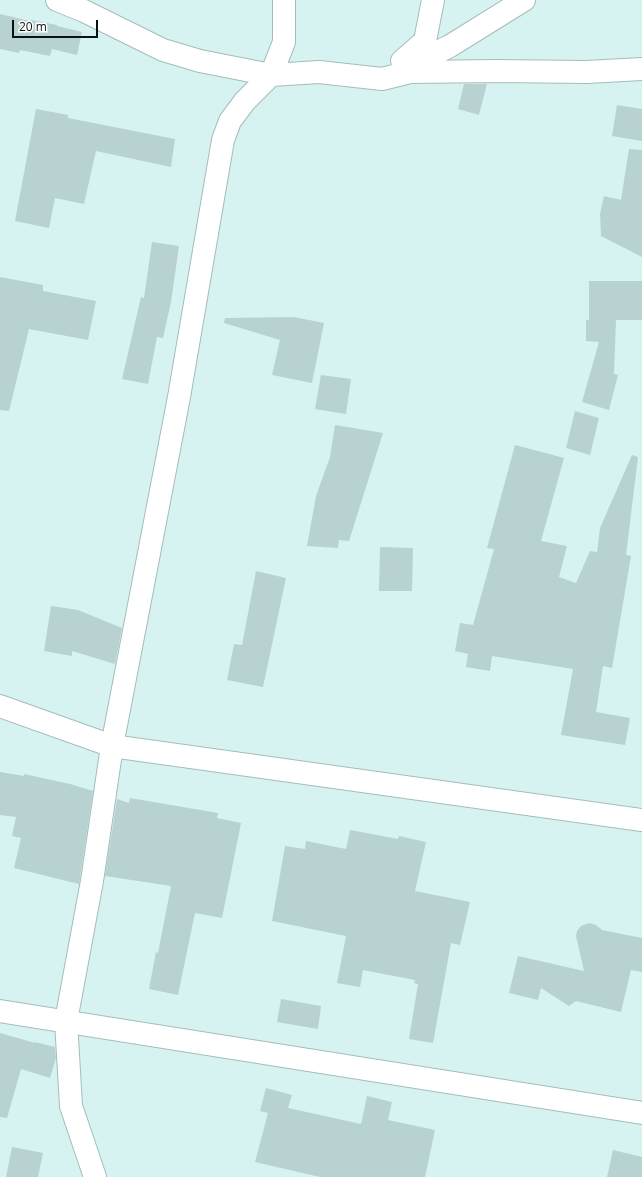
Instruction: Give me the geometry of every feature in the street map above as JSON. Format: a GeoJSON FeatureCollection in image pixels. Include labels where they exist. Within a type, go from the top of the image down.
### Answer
{"type":"FeatureCollection","features":[{"type":"Feature","properties":{"kind":"street"},"geometry":{"type":"LineString","coordinates":[[56,0],[84,11],[163,50],[200,61],[271,75],[319,72],[382,79],[410,72],[587,72],[642,69]]}},
{"type":"Feature","properties":{"kind":"street"},"geometry":{"type":"LineString","coordinates":[[95,1177],[71,1106],[66,1021],[92,881],[112,746],[179,398],[223,140],[230,121],[246,101],[271,75],[284,42],[284,0]]}},
{"type":"Feature","properties":{"kind":"street"},"geometry":{"type":"LineString","coordinates":[[382,79],[425,41],[433,0]]}},
{"type":"Feature","properties":{"kind":"street"},"geometry":{"type":"LineString","coordinates":[[382,79],[450,46],[524,0]]}},
{"type":"Feature","properties":{"kind":"street"},"geometry":{"type":"LineString","coordinates":[[0,706],[112,746],[642,820]]}},
{"type":"Feature","properties":{"kind":"street"},"geometry":{"type":"LineString","coordinates":[[0,1011],[642,1113]]}},
{"type":"Feature","properties":{"kind":"building"},"geometry":{"type":"Polygon","coordinates":[[[0,14],[57,25],[82,32],[77,55],[52,49],[50,56],[20,50],[19,53],[0,49],[0,14]]]}},
{"type":"Feature","properties":{"kind":"building"},"geometry":{"type":"Polygon","coordinates":[[[464,84],[487,84],[479,115],[458,109],[464,84]]]}},
{"type":"Feature","properties":{"kind":"building"},"geometry":{"type":"Polygon","coordinates":[[[617,105],[642,109],[642,141],[612,136],[617,105]]]}},
{"type":"Feature","properties":{"kind":"building"},"geometry":{"type":"Polygon","coordinates":[[[36,109],[68,115],[68,118],[175,139],[171,167],[96,151],[84,204],[55,198],[49,228],[15,221],[36,109]]]}},
{"type":"Feature","properties":{"kind":"building"},"geometry":{"type":"Polygon","coordinates":[[[629,149],[642,150],[642,257],[601,236],[600,214],[604,196],[621,200],[629,149]]]}},
{"type":"Feature","properties":{"kind":"building"},"geometry":{"type":"Polygon","coordinates":[[[152,242],[179,246],[171,302],[163,338],[157,337],[148,384],[122,379],[141,297],[144,298],[152,242]]]}},
{"type":"Feature","properties":{"kind":"building"},"geometry":{"type":"Polygon","coordinates":[[[0,277],[43,285],[43,291],[96,301],[88,340],[29,329],[9,411],[0,410],[0,277]]]}},
{"type":"Feature","properties":{"kind":"building"},"geometry":{"type":"Polygon","coordinates":[[[589,281],[642,281],[642,320],[616,320],[614,374],[618,375],[609,410],[582,402],[599,342],[586,341],[586,320],[589,320],[589,281]]]}},
{"type":"Feature","properties":{"kind":"building"},"geometry":{"type":"Polygon","coordinates":[[[294,317],[324,323],[312,383],[272,375],[280,340],[224,323],[225,318],[294,317]]]}},
{"type":"Feature","properties":{"kind":"building"},"geometry":{"type":"Polygon","coordinates":[[[321,375],[351,379],[346,414],[315,409],[321,375]]]}},
{"type":"Feature","properties":{"kind":"building"},"geometry":{"type":"Polygon","coordinates":[[[575,411],[599,418],[590,455],[566,448],[575,411]]]}},
{"type":"Feature","properties":{"kind":"building"},"geometry":{"type":"Polygon","coordinates":[[[335,425],[383,433],[349,541],[339,540],[338,548],[307,546],[316,496],[330,457],[335,425]]]}},
{"type":"Feature","properties":{"kind":"building"},"geometry":{"type":"Polygon","coordinates":[[[515,445],[564,458],[541,541],[567,546],[559,577],[576,583],[590,551],[597,552],[600,528],[632,455],[638,457],[626,555],[631,556],[612,668],[603,666],[596,712],[630,718],[625,745],[561,735],[573,669],[492,656],[490,671],[466,667],[468,654],[455,651],[460,623],[473,625],[494,549],[487,548],[515,445]]]}},
{"type":"Feature","properties":{"kind":"building"},"geometry":{"type":"Polygon","coordinates":[[[380,547],[413,548],[412,591],[379,591],[380,547]]]}},
{"type":"Feature","properties":{"kind":"building"},"geometry":{"type":"Polygon","coordinates":[[[256,571],[286,578],[263,687],[227,680],[234,644],[242,645],[256,571]]]}},
{"type":"Feature","properties":{"kind":"building"},"geometry":{"type":"Polygon","coordinates":[[[51,606],[78,610],[122,628],[115,664],[72,651],[72,656],[44,651],[51,606]]]}},
{"type":"Feature","properties":{"kind":"building"},"geometry":{"type":"Polygon","coordinates":[[[0,772],[24,776],[24,774],[70,784],[93,791],[79,884],[14,868],[21,838],[12,836],[16,817],[0,815],[0,772]]]}},
{"type":"Feature","properties":{"kind":"building"},"geometry":{"type":"Polygon","coordinates":[[[130,798],[218,813],[217,818],[241,823],[222,918],[195,913],[178,995],[149,989],[156,952],[158,953],[171,886],[105,876],[117,799],[129,803],[130,798]]]}},
{"type":"Feature","properties":{"kind":"building"},"geometry":{"type":"Polygon","coordinates":[[[350,830],[398,839],[399,836],[426,842],[415,891],[470,902],[460,945],[451,943],[433,1043],[409,1039],[418,984],[414,983],[415,980],[363,970],[360,987],[337,983],[346,936],[272,921],[285,846],[305,849],[306,841],[346,849],[350,830]]]}},
{"type":"Feature","properties":{"kind":"building"},"geometry":{"type":"Polygon","coordinates":[[[589,923],[596,925],[602,930],[642,938],[642,972],[631,970],[621,1012],[576,1001],[569,1006],[541,988],[538,1000],[509,993],[518,956],[584,971],[576,936],[577,931],[581,926],[589,923]]]}},
{"type":"Feature","properties":{"kind":"building"},"geometry":{"type":"Polygon","coordinates":[[[281,999],[321,1006],[318,1029],[277,1022],[281,999]]]}},
{"type":"Feature","properties":{"kind":"building"},"geometry":{"type":"Polygon","coordinates":[[[0,1033],[55,1047],[56,1058],[50,1078],[21,1069],[7,1118],[0,1117],[0,1033]]]}},
{"type":"Feature","properties":{"kind":"building"},"geometry":{"type":"Polygon","coordinates":[[[266,1088],[292,1095],[288,1108],[361,1124],[367,1096],[392,1102],[388,1120],[435,1130],[425,1177],[320,1177],[255,1162],[268,1113],[260,1111],[266,1088]]]}},
{"type":"Feature","properties":{"kind":"building"},"geometry":{"type":"Polygon","coordinates":[[[12,1147],[43,1153],[38,1177],[6,1177],[12,1147]]]}},
{"type":"Feature","properties":{"kind":"building"},"geometry":{"type":"Polygon","coordinates":[[[613,1150],[642,1157],[642,1177],[607,1177],[613,1150]]]}}]}
